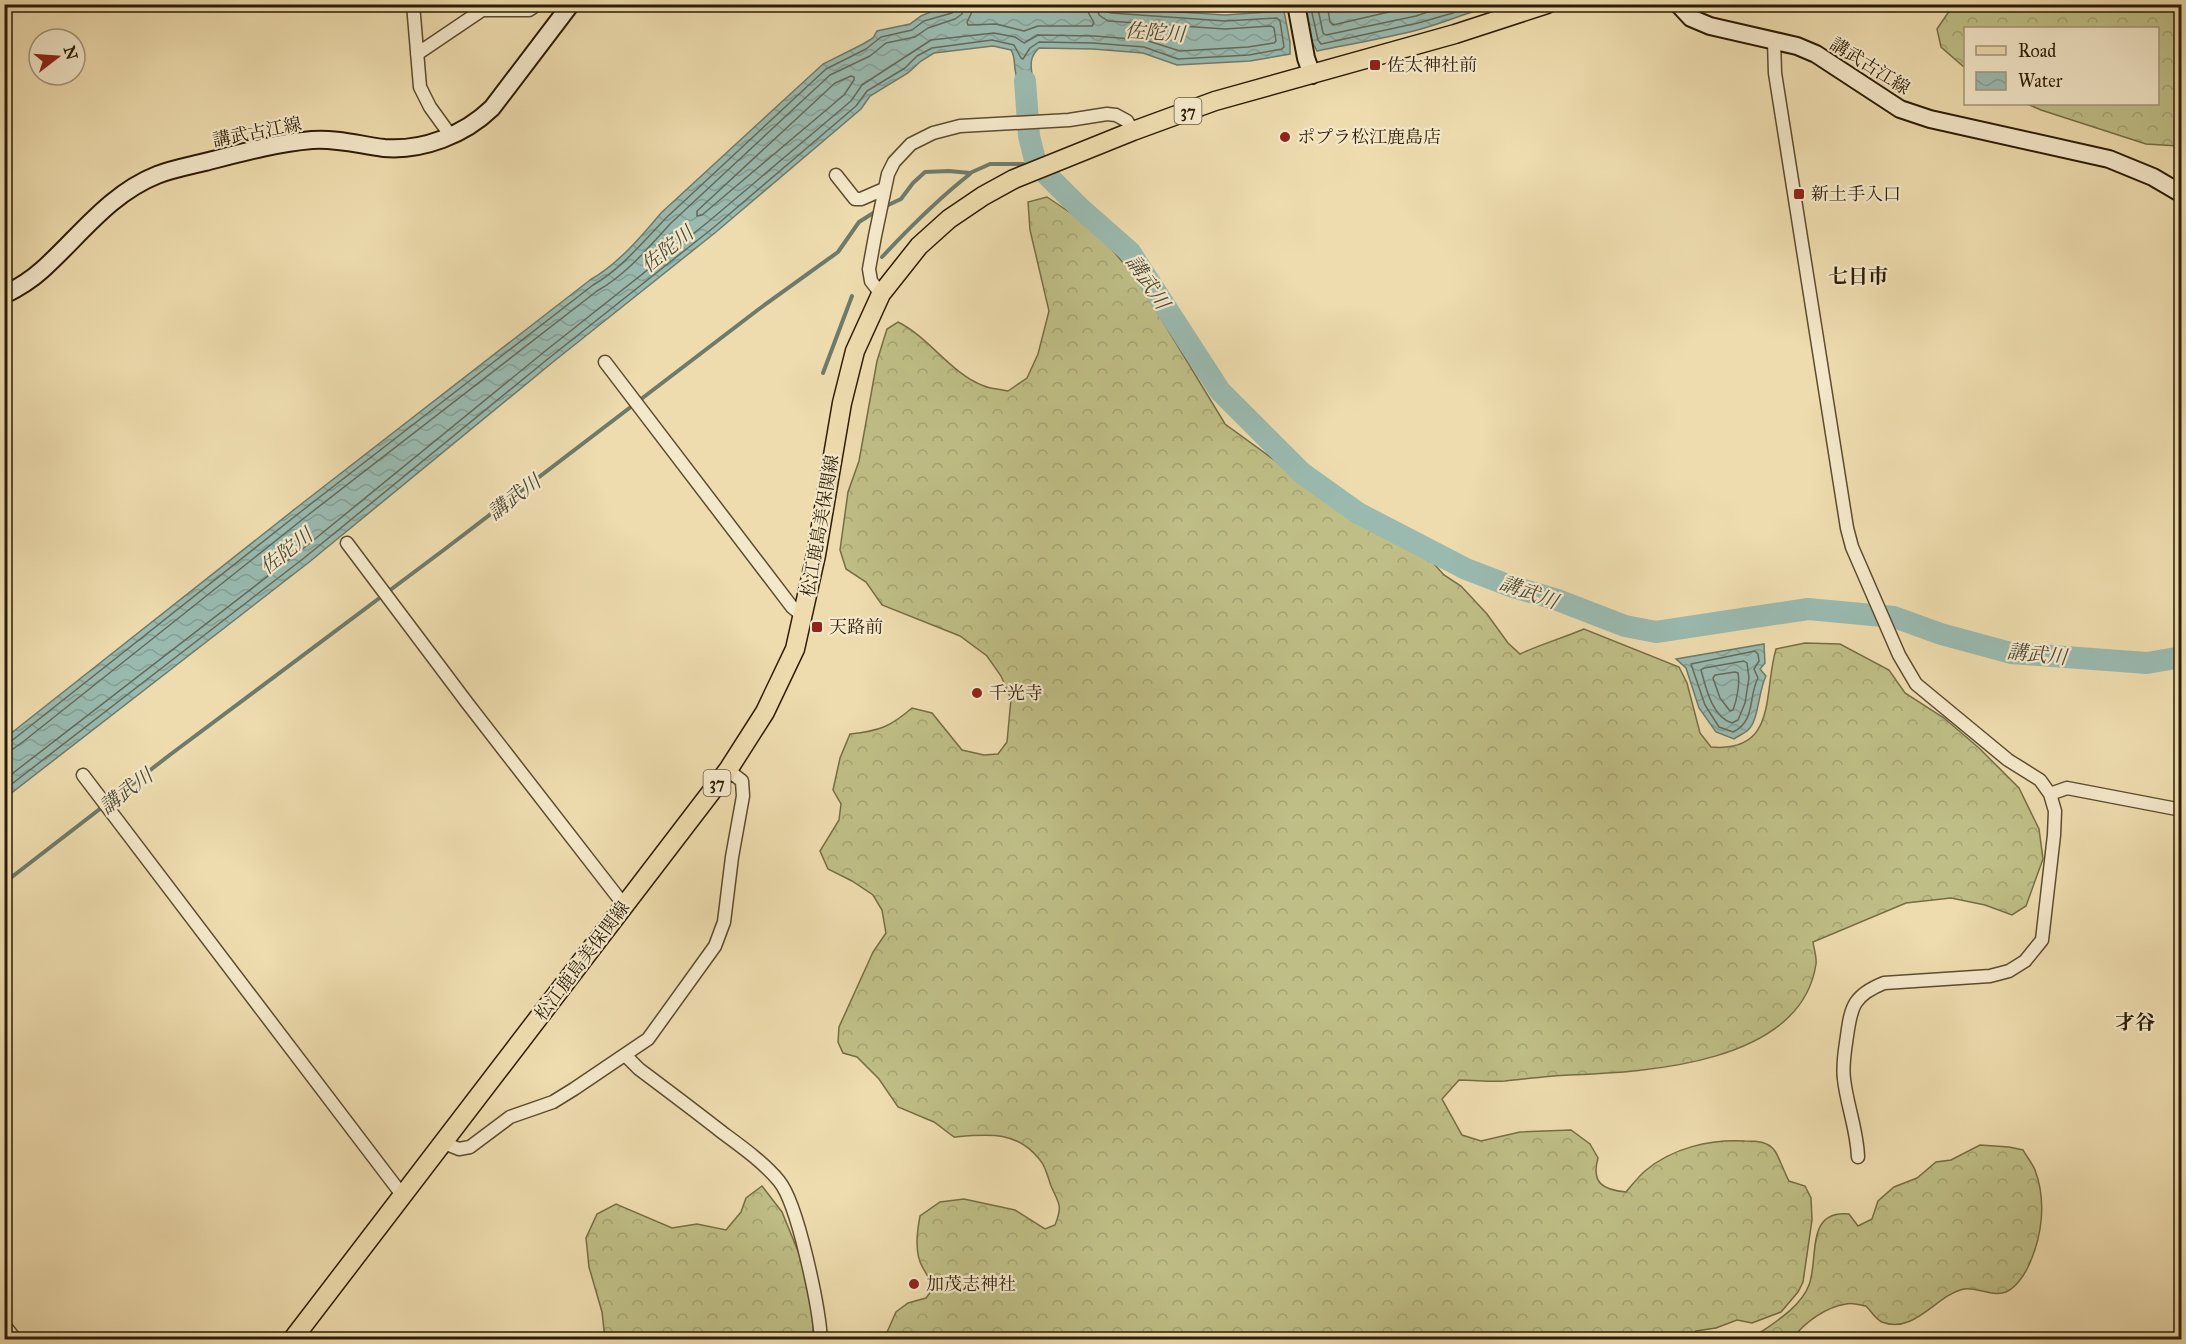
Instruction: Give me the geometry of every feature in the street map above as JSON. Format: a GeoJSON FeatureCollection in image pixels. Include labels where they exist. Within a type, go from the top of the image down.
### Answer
{"type":"FeatureCollection","features":[{"type":"Feature","properties":{"kind":"main road","name":"講武古江線"},"geometry":{"type":"LineString","coordinates":[[4,295],[41,272],[106,206],[128,190],[157,175],[283,144],[314,140],[348,142],[385,148],[411,147],[451,136],[479,121],[492,108],[571,4]]}},
{"type":"Feature","properties":{"kind":"main road"},"geometry":{"type":"LineString","coordinates":[[1296,4],[1309,66]]}},
{"type":"Feature","properties":{"kind":"main road","name":"松江鹿島美保関線"},"geometry":{"type":"LineString","coordinates":[[292,1340],[728,770],[765,712],[795,649],[816,555],[842,403],[855,351],[881,294],[919,246],[949,219],[983,196],[1014,179],[1068,156],[1309,66],[1547,4]]}},
{"type":"Feature","properties":{"kind":"main road","name":"講武古江線"},"geometry":{"type":"LineString","coordinates":[[1678,4],[1691,18],[1710,26],[1797,46],[1816,54],[1900,109],[1930,119],[2109,159],[2153,177],[2181,194]]}},
{"type":"Feature","properties":{"kind":"street"},"geometry":{"type":"LineString","coordinates":[[413,4],[420,87],[430,107],[451,136]]}},
{"type":"Feature","properties":{"kind":"street"},"geometry":{"type":"LineString","coordinates":[[417,54],[488,7],[529,10],[535,6]]}},
{"type":"Feature","properties":{"kind":"street"},"geometry":{"type":"LineString","coordinates":[[1774,41],[1775,73],[1847,528],[1852,547],[1907,671],[1916,684],[2008,760],[2040,780],[2050,794],[2055,811],[2042,940],[2025,961],[2009,971],[1990,976],[1884,983],[1870,988],[1857,999],[1851,1010],[1844,1078],[1857,1135],[1858,1157]]}},
{"type":"Feature","properties":{"kind":"street"},"geometry":{"type":"LineString","coordinates":[[881,294],[871,280],[869,269],[884,189],[894,162],[911,144],[942,129],[960,126],[1116,115],[1127,121],[1133,131]]}},
{"type":"Feature","properties":{"kind":"street"},"geometry":{"type":"LineString","coordinates":[[836,175],[855,199],[861,199],[884,189]]}},
{"type":"Feature","properties":{"kind":"street"},"geometry":{"type":"LineString","coordinates":[[605,362],[792,607],[803,616]]}},
{"type":"Feature","properties":{"kind":"street"},"geometry":{"type":"LineString","coordinates":[[347,543],[624,905]]}},
{"type":"Feature","properties":{"kind":"street"},"geometry":{"type":"LineString","coordinates":[[444,1143],[459,1149],[470,1146],[510,1117],[553,1102],[626,1056],[648,1039],[714,946],[724,922],[743,796],[742,781],[728,770]]}},
{"type":"Feature","properties":{"kind":"street"},"geometry":{"type":"LineString","coordinates":[[83,775],[403,1196]]}},
{"type":"Feature","properties":{"kind":"street"},"geometry":{"type":"LineString","coordinates":[[2050,794],[2067,788],[2181,810]]}},
{"type":"Feature","properties":{"kind":"street"},"geometry":{"type":"LineString","coordinates":[[626,1056],[639,1069],[757,1158],[780,1182],[790,1204],[800,1237],[819,1317],[820,1340]]}},
{"type":"Feature","properties":{"kind":"street"},"geometry":{"type":"LineString","coordinates":[[4,1325],[16,1340]]}},
{"type":"Feature","properties":{"kind":"green space"},"geometry":{"type":"Polygon","coordinates":[[[1954,4],[2181,5],[2182,138],[2178,146],[2146,144],[2029,105],[2159,105],[2159,27],[1964,27],[1964,67],[1941,47],[1937,29],[1954,4]]]}},
{"type":"Feature","properties":{"kind":"green space"},"geometry":{"type":"Polygon","coordinates":[[[1047,197],[1096,230],[1139,282],[1225,424],[1369,529],[1427,556],[1444,575],[1461,586],[1487,614],[1508,643],[1520,654],[1584,629],[1679,667],[1687,683],[1700,733],[1711,747],[1732,746],[1748,740],[1758,730],[1764,717],[1776,649],[1805,643],[1840,644],[1889,670],[1905,693],[1944,718],[1979,748],[2019,788],[2039,829],[2043,859],[2026,906],[2012,915],[1985,905],[1951,898],[1906,903],[1813,942],[1816,964],[1804,997],[1782,1023],[1752,1042],[1716,1056],[1677,1065],[1505,1081],[1459,1080],[1442,1099],[1462,1135],[1481,1141],[1520,1132],[1571,1130],[1590,1144],[1598,1158],[1596,1174],[1601,1184],[1618,1191],[1626,1192],[1643,1173],[1667,1156],[1692,1147],[1732,1141],[1769,1145],[1776,1153],[1789,1181],[1805,1186],[1811,1198],[1812,1220],[1803,1282],[1798,1292],[1781,1312],[1752,1323],[1737,1320],[1716,1328],[1696,1331],[1688,1340],[884,1339],[896,1312],[908,1303],[926,1298],[932,1290],[918,1256],[917,1236],[920,1216],[940,1202],[964,1199],[1015,1210],[1045,1229],[1055,1225],[1059,1213],[1058,1201],[1044,1166],[1022,1143],[990,1135],[954,1137],[934,1122],[898,1107],[879,1079],[857,1057],[843,1053],[838,1042],[839,1027],[873,952],[886,933],[882,910],[873,895],[828,869],[820,851],[839,820],[841,804],[833,790],[840,758],[850,734],[884,727],[912,708],[932,713],[962,750],[984,755],[998,754],[1007,742],[1011,699],[1001,676],[987,656],[960,636],[882,605],[866,582],[846,569],[840,550],[848,492],[859,461],[877,361],[887,329],[898,322],[920,337],[961,373],[987,387],[1008,391],[1027,378],[1038,354],[1049,311],[1030,230],[1028,202],[1047,197]]]}},
{"type":"Feature","properties":{"kind":"green space"},"geometry":{"type":"Polygon","coordinates":[[[1980,1145],[2023,1150],[2034,1167],[2039,1182],[2042,1207],[2039,1233],[2025,1272],[2013,1288],[2001,1293],[1964,1289],[1944,1299],[1915,1319],[1894,1325],[1880,1321],[1866,1306],[1848,1303],[1831,1308],[1817,1316],[1793,1338],[1751,1339],[1784,1316],[1805,1294],[1812,1274],[1816,1238],[1826,1219],[1835,1215],[1849,1214],[1858,1226],[1872,1219],[1878,1201],[1894,1187],[1917,1178],[1936,1162],[1951,1160],[1980,1145]]]}},
{"type":"Feature","properties":{"kind":"green space"},"geometry":{"type":"Polygon","coordinates":[[[762,1186],[782,1212],[804,1266],[813,1308],[813,1339],[605,1339],[602,1312],[589,1267],[586,1238],[597,1214],[616,1204],[672,1228],[697,1224],[726,1230],[741,1212],[746,1198],[762,1186]]]}},
{"type":"Feature","properties":{"kind":"water","name":"佐陀川"},"geometry":{"type":"Polygon","coordinates":[[[975,4],[1071,5],[1225,15],[1284,11],[1290,54],[1250,61],[1177,65],[1143,53],[1039,48],[1031,61],[1032,112],[1020,113],[1011,50],[993,46],[934,53],[908,73],[870,96],[861,109],[716,232],[308,563],[5,798],[5,738],[300,505],[610,266],[637,241],[661,213],[823,64],[873,38],[877,31],[910,24],[935,10],[975,4]]]}},
{"type":"Feature","properties":{"kind":"water"},"geometry":{"type":"Polygon","coordinates":[[[1311,4],[1496,5],[1421,29],[1317,51],[1312,42],[1304,6],[1311,4]]]}},
{"type":"Feature","properties":{"kind":"water"},"geometry":{"type":"Polygon","coordinates":[[[1764,644],[1765,663],[1760,669],[1766,676],[1751,727],[1734,739],[1716,732],[1699,708],[1686,668],[1676,659],[1764,644]]]}},
{"type":"Feature","properties":{"kind":"waterway","name":"講武川"},"geometry":{"type":"LineString","coordinates":[[1025,81],[1029,136],[1036,164],[1080,208],[1130,252],[1220,391],[1302,473],[1358,513],[1466,569],[1625,626],[1656,632],[1808,609],[1894,617],[1941,634],[2011,653],[2147,663],[2182,657]]}},
{"type":"Feature","properties":{"kind":"waterway","name":"講武川"},"geometry":{"type":"LineString","coordinates":[[884,207],[901,199],[925,172],[970,173],[990,164],[1032,164]]}},
{"type":"Feature","properties":{"kind":"waterway"},"geometry":{"type":"LineString","coordinates":[[882,257],[924,214],[970,174]]}},
{"type":"Feature","properties":{"kind":"waterway","name":"講武川"},"geometry":{"type":"LineString","coordinates":[[4,883],[759,309],[838,252],[859,222],[878,210]]}},
{"type":"Feature","properties":{"kind":"waterway"},"geometry":{"type":"LineString","coordinates":[[823,373],[852,296]]}},
{"type":"Feature","properties":{"kind":"place","name":"佐太神社前"},"geometry":{"type":"Point","coordinates":[1375,65]}},
{"type":"Feature","properties":{"kind":"place","name":"ポプラ松江鹿島店"},"geometry":{"type":"Point","coordinates":[1285,137]}},
{"type":"Feature","properties":{"kind":"place","name":"新土手入口"},"geometry":{"type":"Point","coordinates":[1799,194]}},
{"type":"Feature","properties":{"kind":"place","name":"天路前"},"geometry":{"type":"Point","coordinates":[817,627]}},
{"type":"Feature","properties":{"kind":"place","name":"千光寺"},"geometry":{"type":"Point","coordinates":[977,693]}},
{"type":"Feature","properties":{"kind":"place","name":"加茂志神社"},"geometry":{"type":"Point","coordinates":[914,1284]}},
{"type":"Feature","properties":{"kind":"district","name":"七日市"},"geometry":{"type":"Point","coordinates":[1858,276]}},
{"type":"Feature","properties":{"kind":"district","name":"才谷"},"geometry":{"type":"Point","coordinates":[2135,1022]}}]}
